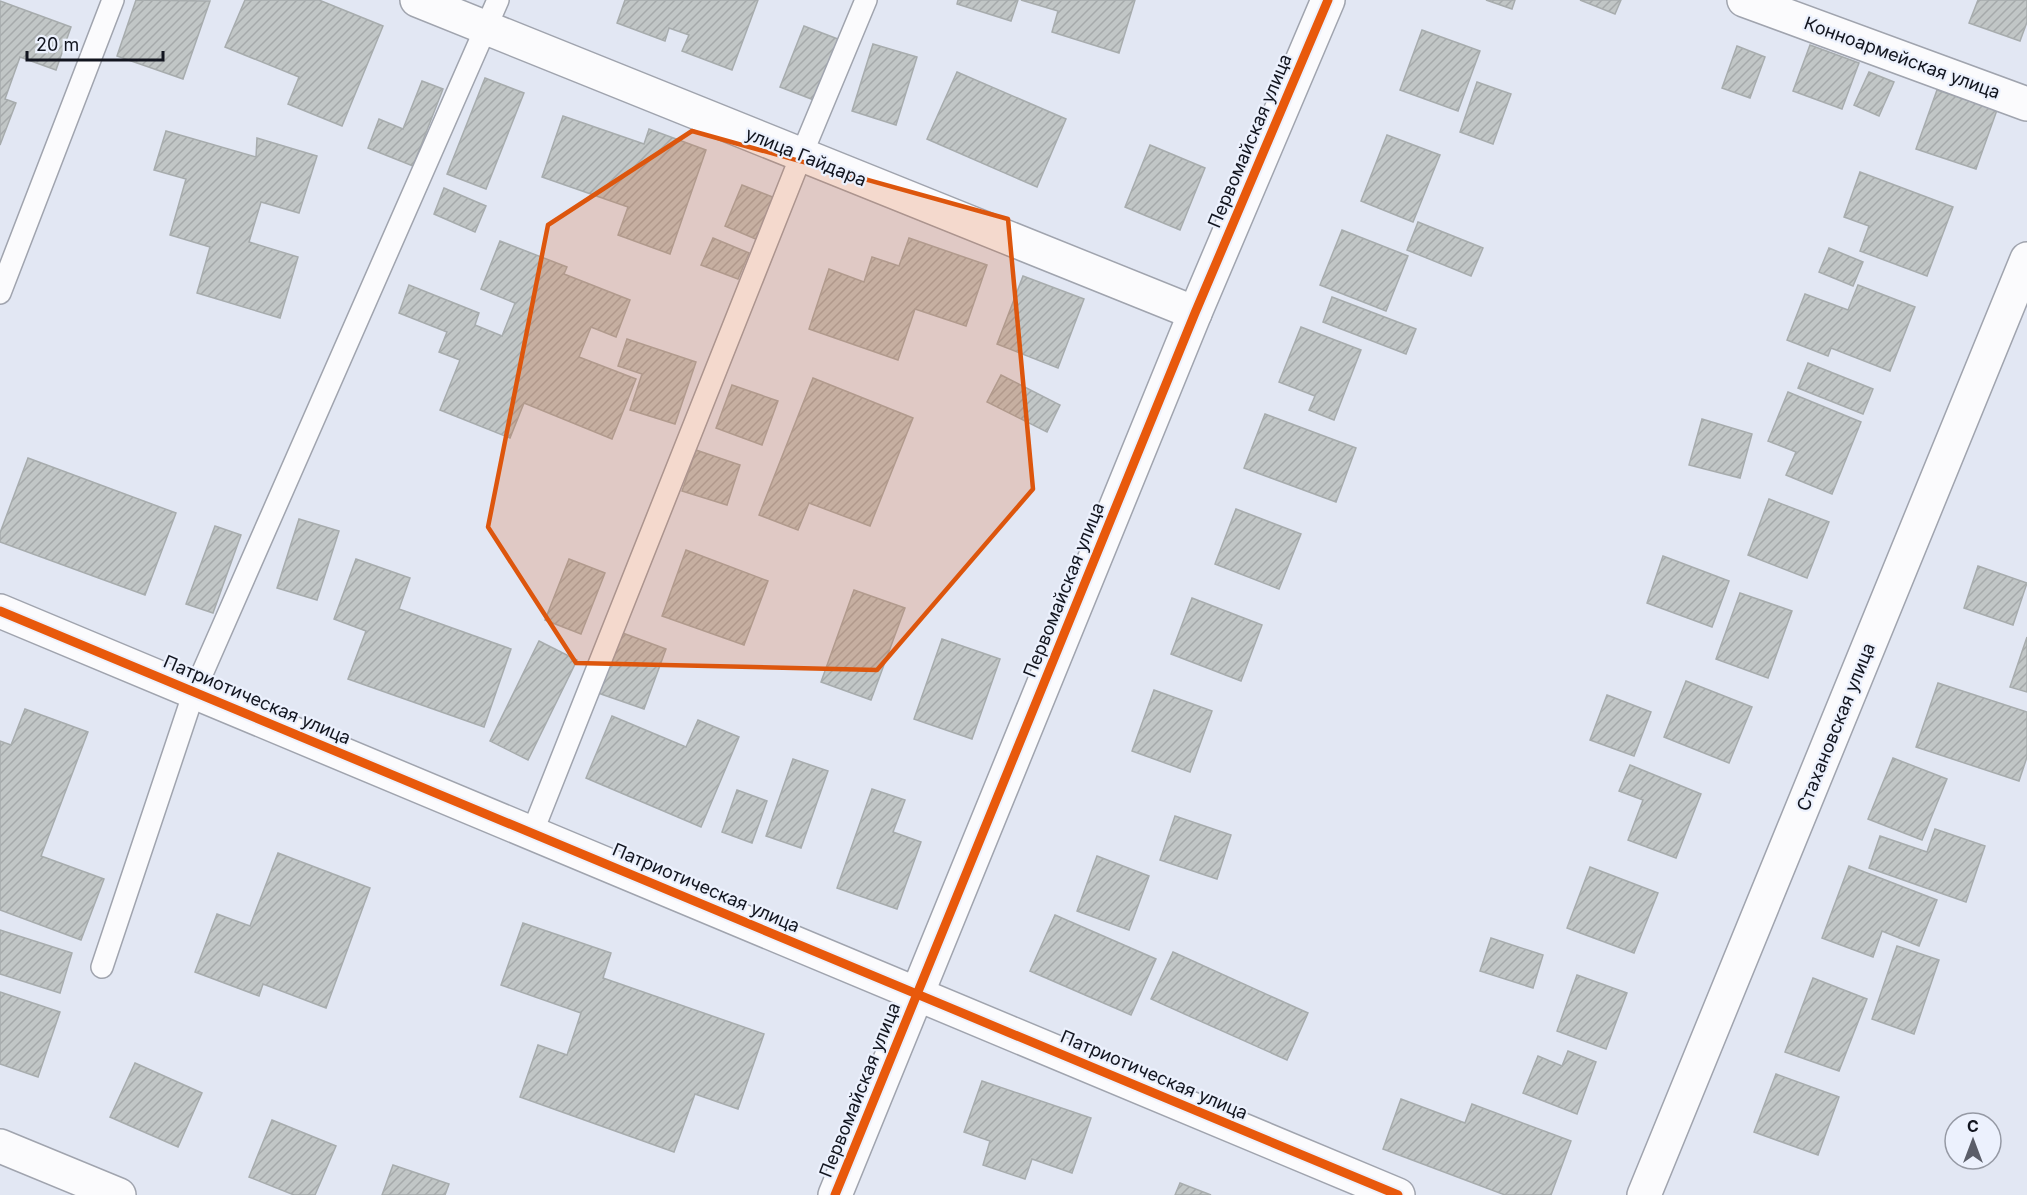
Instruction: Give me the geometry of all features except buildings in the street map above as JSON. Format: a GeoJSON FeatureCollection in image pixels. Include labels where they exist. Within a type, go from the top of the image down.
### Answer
{"type":"FeatureCollection","features":[{"type":"Feature","properties":{"kind":"street","name":"улица Гайдара"},"geometry":{"type":"LineString","coordinates":[[417,0],[493,14],[801,156],[1195,313]]}},
{"type":"Feature","properties":{"kind":"street","name":"Первомайская улица"},"geometry":{"type":"LineString","coordinates":[[835,1195],[1195,313],[1328,0]]}},
{"type":"Feature","properties":{"kind":"street","name":"Конноармейская улица"},"geometry":{"type":"LineString","coordinates":[[1744,0],[2027,104]]}},
{"type":"Feature","properties":{"kind":"street","name":"Стахановская улица"},"geometry":{"type":"LineString","coordinates":[[1644,1195],[2027,259]]}},
{"type":"Feature","properties":{"kind":"street","name":"Патриотическая улица"},"geometry":{"type":"LineString","coordinates":[[0,611],[1398,1195]]}},
{"type":"Feature","properties":{"kind":"street"},"geometry":{"type":"LineString","coordinates":[[0,1146],[119,1195]]}},
{"type":"Feature","properties":{"kind":"lane"},"geometry":{"type":"LineString","coordinates":[[0,293],[113,0]]}},
{"type":"Feature","properties":{"kind":"lane"},"geometry":{"type":"LineString","coordinates":[[532,833],[801,156],[866,0]]}},
{"type":"Feature","properties":{"kind":"lane"},"geometry":{"type":"LineString","coordinates":[[102,967],[194,692],[493,14]]}},
{"type":"Feature","properties":{"kind":"highlighted area"},"geometry":{"type":"Polygon","coordinates":[[[692,131],[1008,219],[1033,489],[877,670],[576,663],[488,527],[548,225],[692,131]]]}},
{"type":"Feature","properties":{"kind":"cycle path"},"geometry":{"type":"LineString","coordinates":[[835,1195],[1195,313],[1328,0]]}},
{"type":"Feature","properties":{"kind":"cycle path"},"geometry":{"type":"LineString","coordinates":[[0,611],[1398,1195]]}}]}
